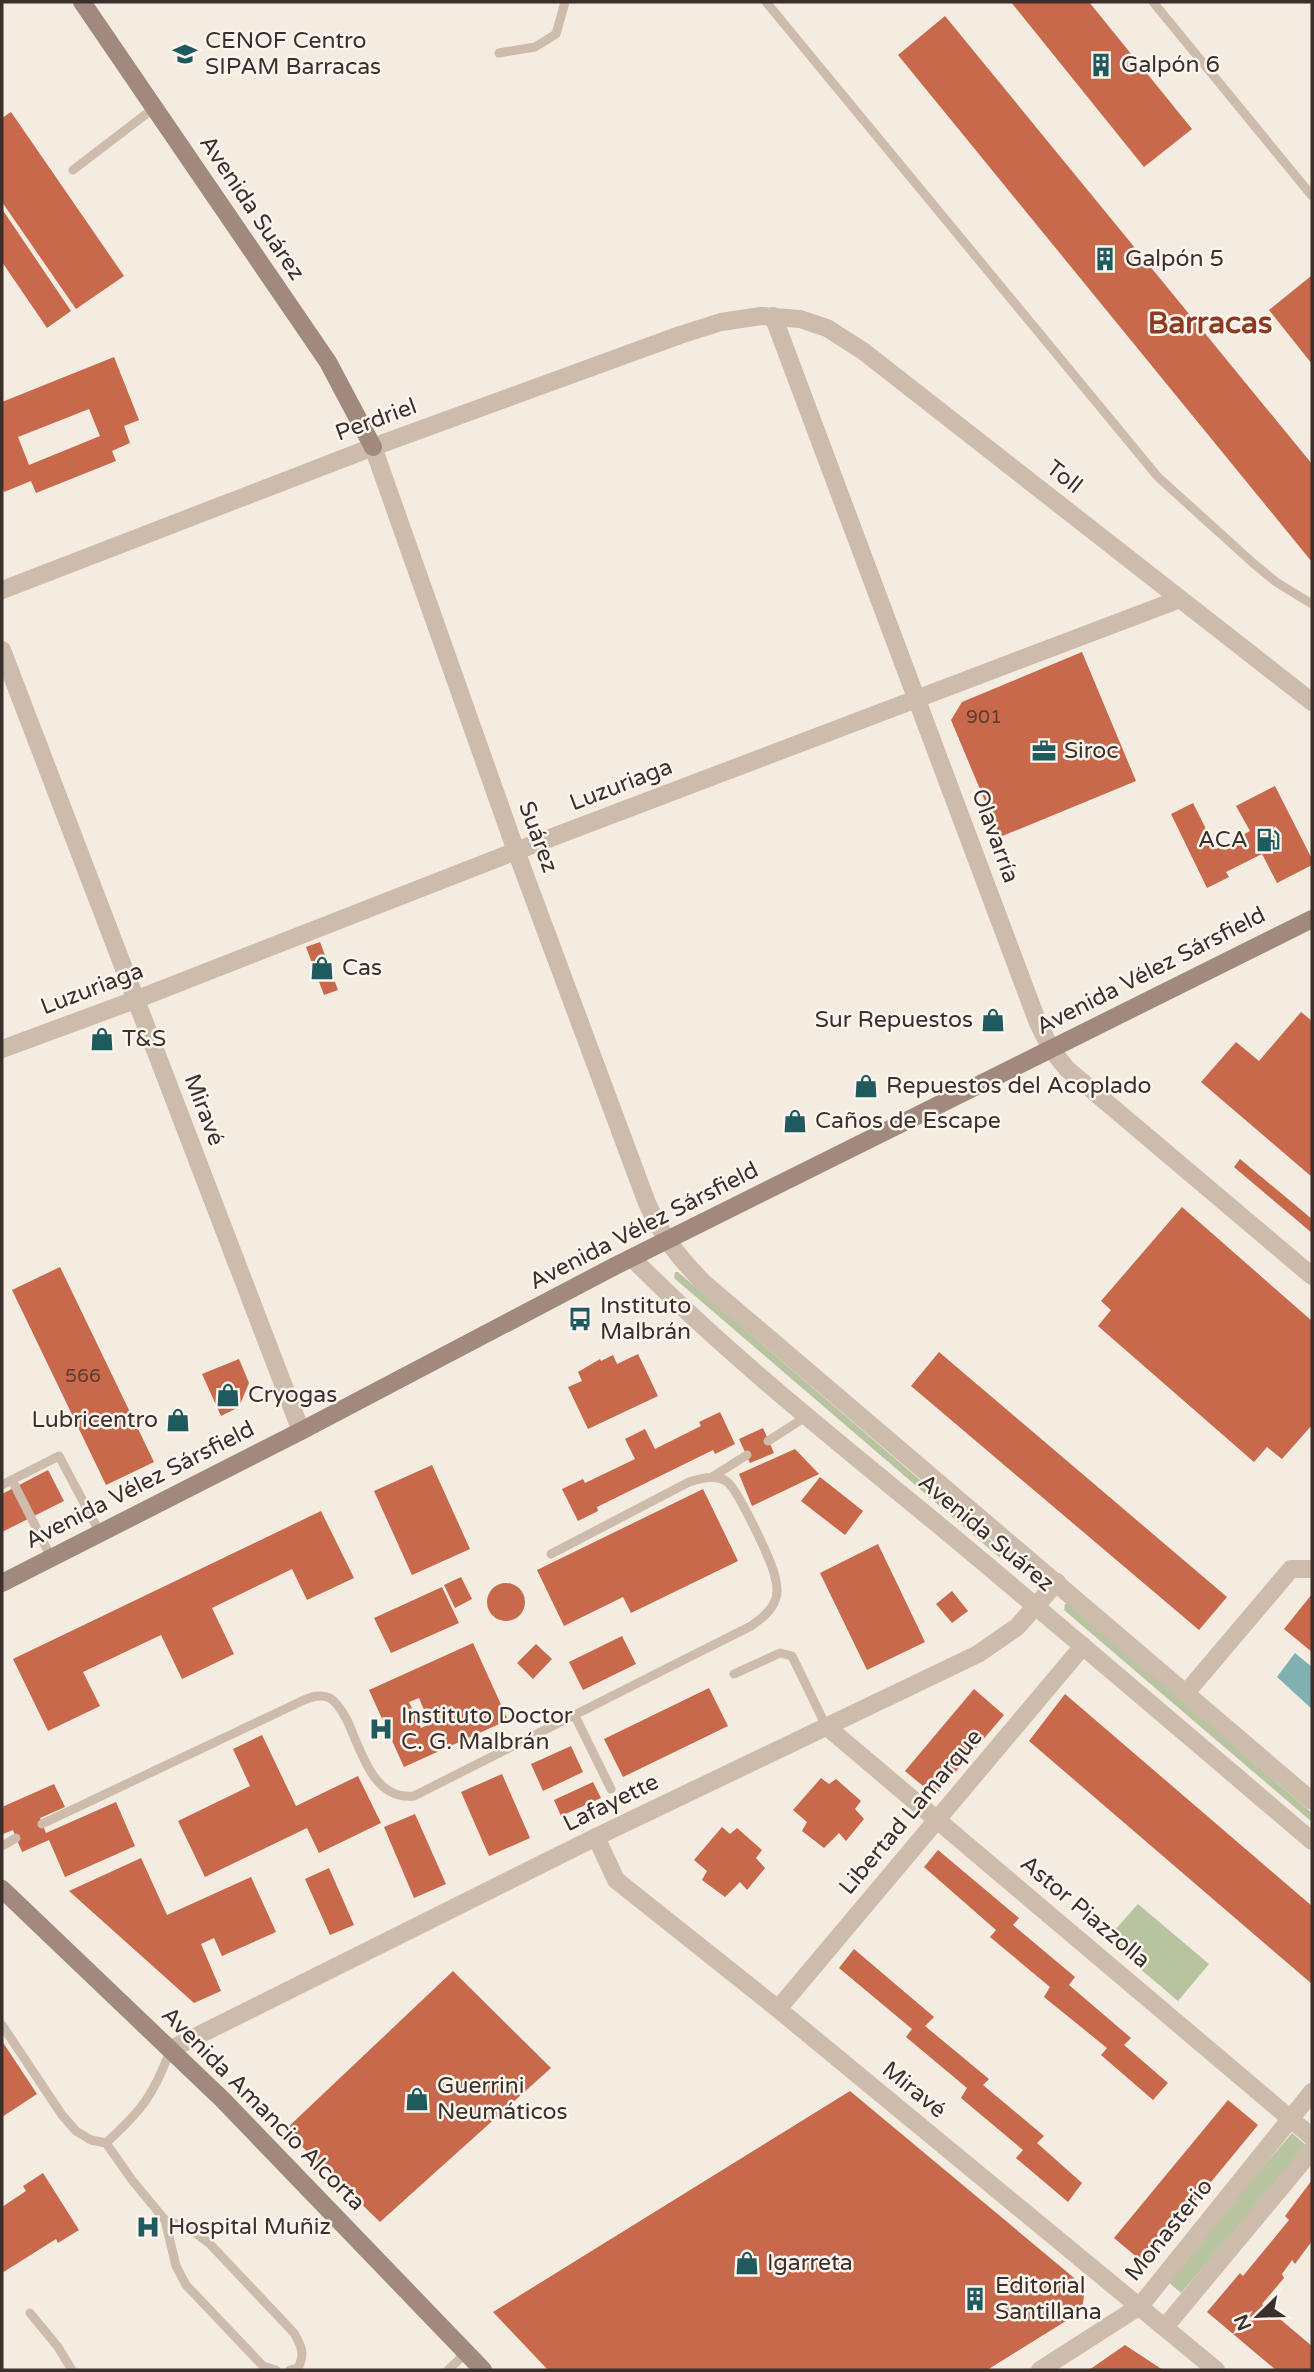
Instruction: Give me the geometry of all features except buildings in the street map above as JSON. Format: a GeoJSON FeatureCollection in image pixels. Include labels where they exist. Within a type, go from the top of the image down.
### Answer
{"type":"FeatureCollection","features":[{"type":"Feature","properties":{"kind":"main road","name":"Avenida Suárez"},"geometry":{"type":"LineString","coordinates":[[82,2],[328,362],[373,447]]}},
{"type":"Feature","properties":{"kind":"main road","name":"Avenida Vélez Sársfield"},"geometry":{"type":"LineString","coordinates":[[2,1583],[301,1431],[666,1240],[1312,919]]}},
{"type":"Feature","properties":{"kind":"main road","name":"Avenida Amancio Alcorta"},"geometry":{"type":"LineString","coordinates":[[2,1889],[223,2100],[484,2370]]}},
{"type":"Feature","properties":{"kind":"street","name":"Perdriel"},"geometry":{"type":"LineString","coordinates":[[2,590],[373,447],[680,335],[735,319],[773,316]]}},
{"type":"Feature","properties":{"kind":"street","name":"Toll"},"geometry":{"type":"LineString","coordinates":[[773,316],[813,323],[841,335],[1312,702]]}},
{"type":"Feature","properties":{"kind":"street","name":"Olavarría"},"geometry":{"type":"LineString","coordinates":[[773,316],[1038,1023],[1051,1049],[1067,1069],[1312,1276]]}},
{"type":"Feature","properties":{"kind":"street","name":"Suárez"},"geometry":{"type":"LineString","coordinates":[[373,447],[516,851],[647,1203],[666,1240]]}},
{"type":"Feature","properties":{"kind":"street","name":"Luzuriaga"},"geometry":{"type":"LineString","coordinates":[[2,1049],[1180,600]]}},
{"type":"Feature","properties":{"kind":"street","name":"Miravé"},"geometry":{"type":"LineString","coordinates":[[2,650],[301,1431]]}},
{"type":"Feature","properties":{"kind":"street","name":"Avenida Suárez"},"geometry":{"type":"LineString","coordinates":[[666,1240],[678,1258],[704,1283],[1312,1801]]}},
{"type":"Feature","properties":{"kind":"street","name":"Avenida Suárez"},"geometry":{"type":"LineString","coordinates":[[632,1258],[670,1297],[807,1416],[1312,1841]]}},
{"type":"Feature","properties":{"kind":"street"},"geometry":{"type":"LineString","coordinates":[[1186,1693],[1291,1569],[1312,1569]]}},
{"type":"Feature","properties":{"kind":"street","name":"Lafayette"},"geometry":{"type":"LineString","coordinates":[[171,2049],[596,1837],[978,1654],[1017,1627],[1057,1582]]}},
{"type":"Feature","properties":{"kind":"street","name":"Libertad Lamarque"},"geometry":{"type":"LineString","coordinates":[[778,2009],[1083,1646]]}},
{"type":"Feature","properties":{"kind":"street","name":"Astor Piazzolla"},"geometry":{"type":"LineString","coordinates":[[826,1726],[1312,2137]]}},
{"type":"Feature","properties":{"kind":"street","name":"Miravé"},"geometry":{"type":"LineString","coordinates":[[596,1837],[616,1880],[778,2009],[1216,2370]]}},
{"type":"Feature","properties":{"kind":"street","name":"Monasterio"},"geometry":{"type":"LineString","coordinates":[[1040,2370],[1140,2306],[1312,2092]]}},
{"type":"Feature","properties":{"kind":"street"},"geometry":{"type":"LineString","coordinates":[[1165,2327],[1312,2150]]}},
{"type":"Feature","properties":{"kind":"lane"},"geometry":{"type":"LineString","coordinates":[[499,53],[535,47],[556,34],[565,2]]}},
{"type":"Feature","properties":{"kind":"lane"},"geometry":{"type":"LineString","coordinates":[[766,2],[1158,477],[1244,556],[1276,582],[1312,604]]}},
{"type":"Feature","properties":{"kind":"lane"},"geometry":{"type":"LineString","coordinates":[[1153,2],[1312,196]]}},
{"type":"Feature","properties":{"kind":"lane"},"geometry":{"type":"LineString","coordinates":[[73,170],[154,108]]}},
{"type":"Feature","properties":{"kind":"lane"},"geometry":{"type":"LineString","coordinates":[[768,1441],[807,1416]]}},
{"type":"Feature","properties":{"kind":"lane"},"geometry":{"type":"LineString","coordinates":[[712,1478],[747,1455]]}},
{"type":"Feature","properties":{"kind":"lane"},"geometry":{"type":"LineString","coordinates":[[2,1485],[59,1456],[100,1533]]}},
{"type":"Feature","properties":{"kind":"lane"},"geometry":{"type":"LineString","coordinates":[[42,1824],[311,1698],[326,1696],[338,1705],[378,1783],[389,1792],[405,1798],[424,1793],[751,1626],[773,1606],[777,1588],[770,1561],[732,1486],[727,1481],[712,1478],[689,1482],[551,1554]]}},
{"type":"Feature","properties":{"kind":"lane"},"geometry":{"type":"LineString","coordinates":[[12,1480],[51,1557]]}},
{"type":"Feature","properties":{"kind":"lane"},"geometry":{"type":"LineString","coordinates":[[734,1674],[780,1653],[792,1656],[826,1726]]}},
{"type":"Feature","properties":{"kind":"lane"},"geometry":{"type":"LineString","coordinates":[[575,1716],[611,1789]]}},
{"type":"Feature","properties":{"kind":"lane"},"geometry":{"type":"LineString","coordinates":[[2,1846],[16,1838]]}},
{"type":"Feature","properties":{"kind":"lane"},"geometry":{"type":"LineString","coordinates":[[2,2025],[62,2115],[76,2131],[91,2140],[106,2143],[165,2220],[176,2266],[186,2285],[263,2366],[276,2370]]}},
{"type":"Feature","properties":{"kind":"lane"},"geometry":{"type":"LineString","coordinates":[[106,2143],[132,2119],[150,2097],[171,2049]]}},
{"type":"Feature","properties":{"kind":"lane"},"geometry":{"type":"LineString","coordinates":[[165,2220],[187,2227],[209,2243],[294,2333],[302,2347],[303,2357],[298,2368],[290,2370]]}},
{"type":"Feature","properties":{"kind":"lane"},"geometry":{"type":"LineString","coordinates":[[30,2313],[58,2347],[72,2370]]}},
{"type":"Feature","properties":{"kind":"lane"},"geometry":{"type":"LineString","coordinates":[[447,2370],[466,2353]]}},
{"type":"Feature","properties":{"kind":"green space"},"geometry":{"type":"Polygon","coordinates":[[[675,1272],[1004,1552],[1004,1556],[999,1557],[674,1278],[675,1272]]]}},
{"type":"Feature","properties":{"kind":"green space"},"geometry":{"type":"Polygon","coordinates":[[[1065,1604],[1069,1604],[1312,1813],[1312,1822],[1064,1610],[1065,1604]]]}},
{"type":"Feature","properties":{"kind":"green space"},"geometry":{"type":"Polygon","coordinates":[[[1138,1904],[1209,1964],[1178,2001],[1106,1940],[1138,1904]]]}},
{"type":"Feature","properties":{"kind":"green space"},"geometry":{"type":"Polygon","coordinates":[[[1292,2133],[1307,2146],[1181,2293],[1166,2280],[1292,2133]]]}},
{"type":"Feature","properties":{"kind":"water"},"geometry":{"type":"Polygon","coordinates":[[[1295,1653],[1312,1667],[1312,1709],[1277,1677],[1295,1653]]]}},
{"type":"Feature","properties":{"kind":"place","name":"CENOF Centro SIPAM Barracas"},"geometry":{"type":"Point","coordinates":[185,54]}},
{"type":"Feature","properties":{"kind":"place","name":"Galpón 6"},"geometry":{"type":"Point","coordinates":[1101,65]}},
{"type":"Feature","properties":{"kind":"place","name":"Galpón 5"},"geometry":{"type":"Point","coordinates":[1105,259]}},
{"type":"Feature","properties":{"kind":"place","name":"Siroc"},"geometry":{"type":"Point","coordinates":[1044,751]}},
{"type":"Feature","properties":{"kind":"place","name":"ACA"},"geometry":{"type":"Point","coordinates":[1268,840]}},
{"type":"Feature","properties":{"kind":"place","name":"Cas"},"geometry":{"type":"Point","coordinates":[322,968]}},
{"type":"Feature","properties":{"kind":"place","name":"Sur Repuestos"},"geometry":{"type":"Point","coordinates":[993,1020]}},
{"type":"Feature","properties":{"kind":"place","name":"T&S"},"geometry":{"type":"Point","coordinates":[102,1039]}},
{"type":"Feature","properties":{"kind":"place","name":"Repuestos del Acoplado"},"geometry":{"type":"Point","coordinates":[866,1086]}},
{"type":"Feature","properties":{"kind":"place","name":"Caños de Escape"},"geometry":{"type":"Point","coordinates":[795,1121]}},
{"type":"Feature","properties":{"kind":"place","name":"Instituto Malbrán"},"geometry":{"type":"Point","coordinates":[580,1319]}},
{"type":"Feature","properties":{"kind":"place","name":"Cryogas"},"geometry":{"type":"Point","coordinates":[228,1395]}},
{"type":"Feature","properties":{"kind":"place","name":"Lubricentro"},"geometry":{"type":"Point","coordinates":[178,1420]}},
{"type":"Feature","properties":{"kind":"place","name":"Instituto Doctor C. G. Malbrán"},"geometry":{"type":"Point","coordinates":[381,1729]}},
{"type":"Feature","properties":{"kind":"place","name":"Guerrini Neumáticos"},"geometry":{"type":"Point","coordinates":[417,2099]}},
{"type":"Feature","properties":{"kind":"place","name":"Hospital Muñiz"},"geometry":{"type":"Point","coordinates":[148,2227]}},
{"type":"Feature","properties":{"kind":"place","name":"Igarreta"},"geometry":{"type":"Point","coordinates":[747,2263]}},
{"type":"Feature","properties":{"kind":"place","name":"Editorial Santillana"},"geometry":{"type":"Point","coordinates":[975,2299]}},
{"type":"Feature","properties":{"kind":"district","name":"Barracas"},"geometry":{"type":"Point","coordinates":[1210,323]}}]}
